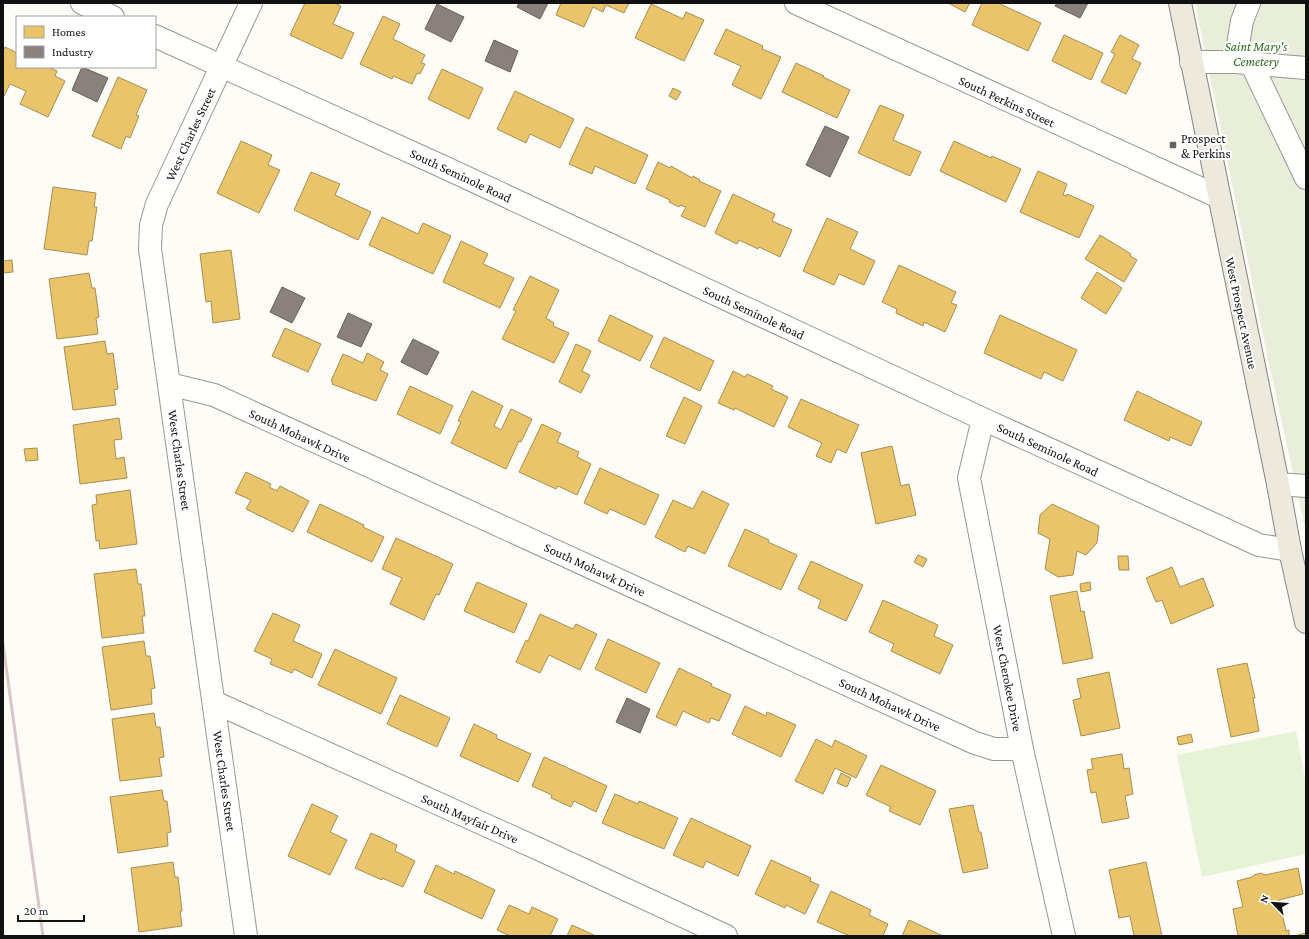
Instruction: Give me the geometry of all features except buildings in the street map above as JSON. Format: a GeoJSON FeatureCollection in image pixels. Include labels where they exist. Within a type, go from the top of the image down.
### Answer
{"type":"FeatureCollection","features":[{"type":"Feature","properties":{"kind":"main road","name":"West Prospect Avenue"},"geometry":{"type":"LineString","coordinates":[[1180,3],[1278,484],[1290,550],[1306,622]]}},
{"type":"Feature","properties":{"kind":"street"},"geometry":{"type":"LineString","coordinates":[[82,3],[111,16]]}},
{"type":"Feature","properties":{"kind":"street","name":"West Charles Street"},"geometry":{"type":"LineString","coordinates":[[246,936],[150,249],[151,225],[157,204],[251,3]]}},
{"type":"Feature","properties":{"kind":"street","name":"South Perkins Street"},"geometry":{"type":"LineString","coordinates":[[796,3],[1219,198]]}},
{"type":"Feature","properties":{"kind":"street"},"geometry":{"type":"LineString","coordinates":[[1249,3],[1242,21],[1243,63],[1306,178]]}},
{"type":"Feature","properties":{"kind":"street","name":"South Seminole Road"},"geometry":{"type":"LineString","coordinates":[[156,36],[448,169],[983,419],[1259,545],[1290,550]]}},
{"type":"Feature","properties":{"kind":"street"},"geometry":{"type":"LineString","coordinates":[[1191,62],[1243,63],[1306,68]]}},
{"type":"Feature","properties":{"kind":"street","name":"South Mohawk Drive"},"geometry":{"type":"LineString","coordinates":[[169,384],[214,395],[975,743],[994,749],[1022,749]]}},
{"type":"Feature","properties":{"kind":"street","name":"West Cherokee Drive"},"geometry":{"type":"LineString","coordinates":[[983,419],[969,478],[1022,749],[1064,936]]}},
{"type":"Feature","properties":{"kind":"street"},"geometry":{"type":"LineString","coordinates":[[1278,484],[1306,486]]}},
{"type":"Feature","properties":{"kind":"street","name":"South Mayfair Drive"},"geometry":{"type":"LineString","coordinates":[[214,702],[726,936]]}},
{"type":"Feature","properties":{"kind":"green space","name":"Saint Mary's Cemetery"},"geometry":{"type":"Polygon","coordinates":[[[1195,3],[1306,3],[1306,532],[1268,359],[1195,3]]]}},
{"type":"Feature","properties":{"kind":"green space"},"geometry":{"type":"Polygon","coordinates":[[[1296,731],[1306,783],[1306,854],[1202,877],[1177,755],[1296,731]]]}},
{"type":"Feature","properties":{"kind":"railway"},"geometry":{"type":"LineString","coordinates":[[3,644],[43,936]]}},
{"type":"Feature","properties":{"kind":"place","name":"Prospect & Perkins"},"geometry":{"type":"Point","coordinates":[1173,145]}}]}
